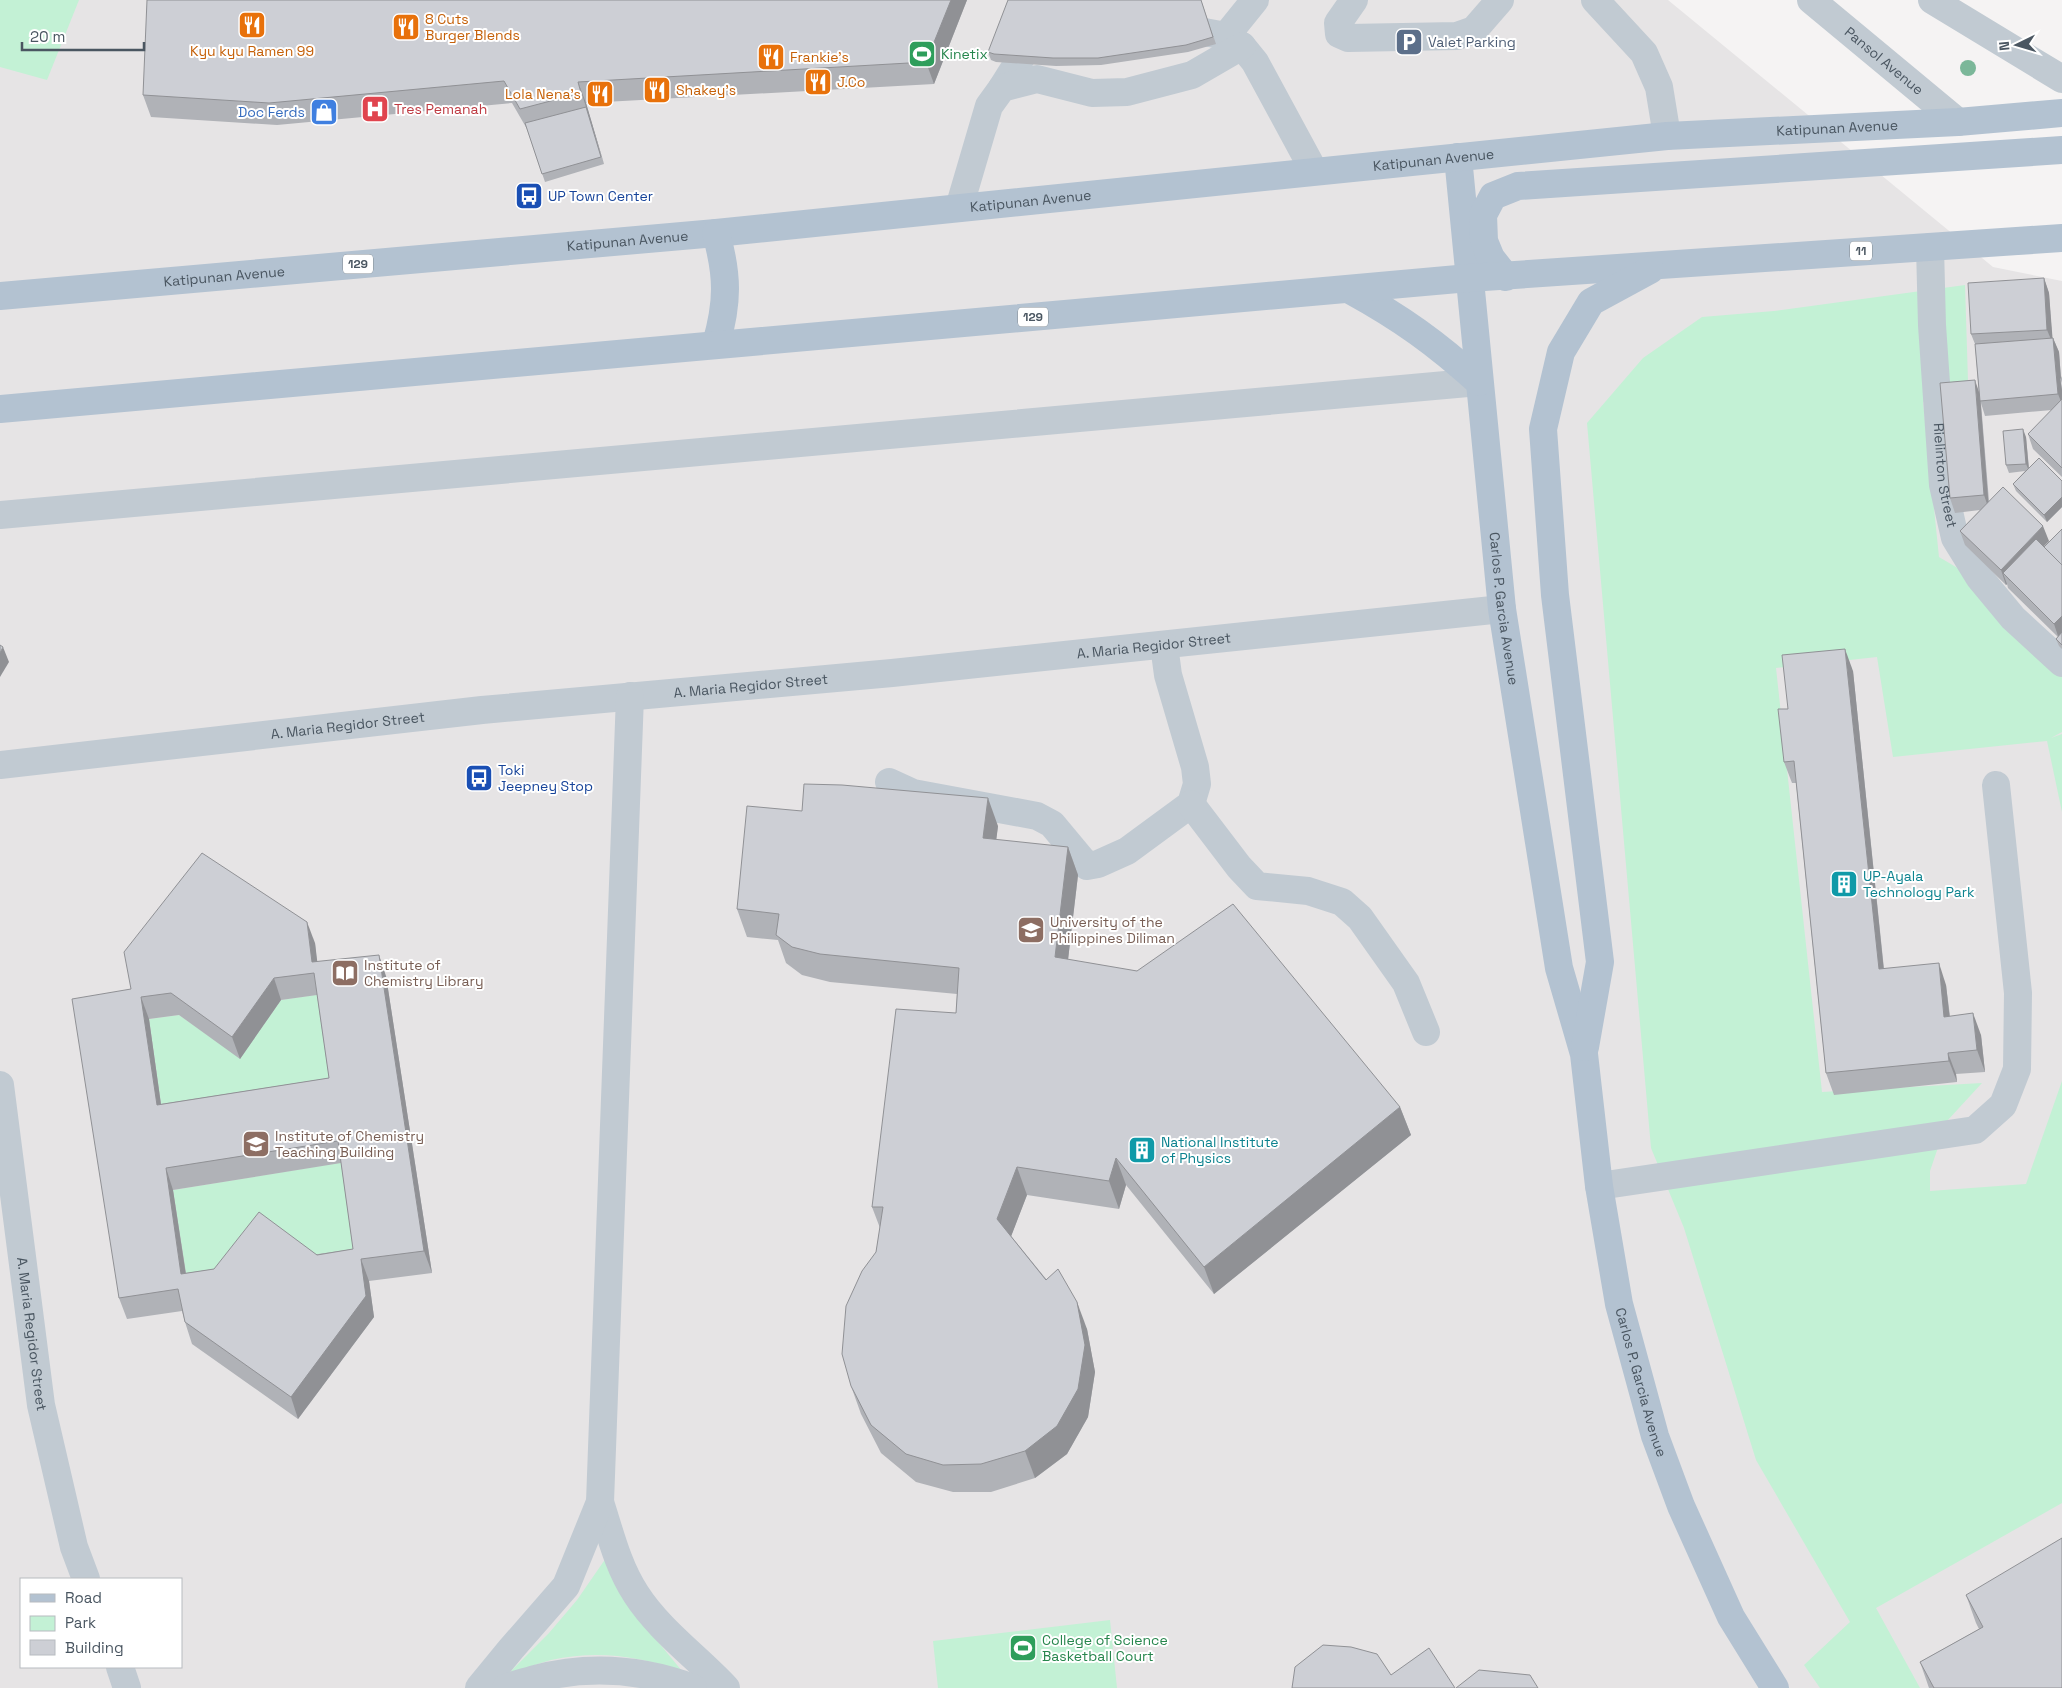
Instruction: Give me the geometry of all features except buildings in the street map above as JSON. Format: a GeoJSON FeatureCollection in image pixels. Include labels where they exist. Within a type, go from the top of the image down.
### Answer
{"type":"FeatureCollection","features":[{"type":"Feature","properties":{"kind":"main road","name":"Katipunan Avenue"},"geometry":{"type":"LineString","coordinates":[[0,296],[716,233],[1666,136],[1958,122],[2062,112]]}},
{"type":"Feature","properties":{"kind":"main road"},"geometry":{"type":"LineString","coordinates":[[1506,276],[1491,258],[1484,241],[1483,215],[1493,196],[1518,186],[2062,150]]}},
{"type":"Feature","properties":{"kind":"main road","name":"Carlos P. Garcia Avenue"},"geometry":{"type":"LineString","coordinates":[[1458,157],[1502,609],[1559,968],[1584,1054],[1599,1186],[1619,1304],[1655,1436],[1681,1506],[1731,1617],[1775,1688]]}},
{"type":"Feature","properties":{"kind":"main road"},"geometry":{"type":"LineString","coordinates":[[716,233],[724,260],[726,289],[724,317],[716,344]]}},
{"type":"Feature","properties":{"kind":"main road","name":"11"},"geometry":{"type":"LineString","coordinates":[[1469,278],[2062,238]]}},
{"type":"Feature","properties":{"kind":"main road","name":"Carlos P. Garcia Avenue"},"geometry":{"type":"LineString","coordinates":[[1584,1054],[1600,962],[1555,595],[1543,428],[1561,352],[1591,302],[1659,264]]}},
{"type":"Feature","properties":{"kind":"main road","name":"129"},"geometry":{"type":"LineString","coordinates":[[0,409],[1469,278]]}},
{"type":"Feature","properties":{"kind":"main road"},"geometry":{"type":"LineString","coordinates":[[1350,290],[1385,309],[1418,331],[1479,382]]}},
{"type":"Feature","properties":{"kind":"street"},"geometry":{"type":"LineString","coordinates":[[1002,88],[1037,80],[1092,92],[1126,92],[1192,75],[1234,41],[1255,0]]}},
{"type":"Feature","properties":{"kind":"street"},"geometry":{"type":"LineString","coordinates":[[1354,0],[1338,23],[1339,34],[1348,38],[1457,36],[1474,30],[1499,0]]}},
{"type":"Feature","properties":{"kind":"street"},"geometry":{"type":"LineString","coordinates":[[1595,0],[1644,53],[1660,87],[1666,136]]}},
{"type":"Feature","properties":{"kind":"street","name":"Pansol Avenue"},"geometry":{"type":"LineString","coordinates":[[1811,0],[1958,122]]}},
{"type":"Feature","properties":{"kind":"street"},"geometry":{"type":"LineString","coordinates":[[1932,0],[2062,78]]}},
{"type":"Feature","properties":{"kind":"street"},"geometry":{"type":"LineString","coordinates":[[1152,26],[1162,24],[1234,41],[1255,62],[1314,171]]}},
{"type":"Feature","properties":{"kind":"street"},"geometry":{"type":"LineString","coordinates":[[959,208],[990,106],[1027,48],[1043,36],[1069,34]]}},
{"type":"Feature","properties":{"kind":"street","name":"Rielinton Street"},"geometry":{"type":"LineString","coordinates":[[1930,247],[1933,334],[1943,485],[1955,538],[1979,577],[2013,618],[2062,662]]}},
{"type":"Feature","properties":{"kind":"street"},"geometry":{"type":"LineString","coordinates":[[0,515],[1479,382]]}},
{"type":"Feature","properties":{"kind":"street","name":"A. Maria Regidor Street"},"geometry":{"type":"LineString","coordinates":[[0,766],[482,710],[892,673],[1502,609]]}},
{"type":"Feature","properties":{"kind":"street"},"geometry":{"type":"LineString","coordinates":[[889,782],[913,793],[1037,816],[1052,824],[1087,866],[1098,864],[1127,851],[1191,804],[1196,784],[1195,767],[1168,675],[1164,645]]}},
{"type":"Feature","properties":{"kind":"street"},"geometry":{"type":"LineString","coordinates":[[479,1688],[566,1586],[600,1502],[630,696]]}},
{"type":"Feature","properties":{"kind":"street"},"geometry":{"type":"LineString","coordinates":[[1599,1186],[1975,1130],[2003,1105],[2017,1069],[2018,992],[1996,785]]}},
{"type":"Feature","properties":{"kind":"street"},"geometry":{"type":"LineString","coordinates":[[1191,804],[1239,867],[1257,886],[1308,892],[1342,902],[1354,913],[1406,983],[1426,1032]]}},
{"type":"Feature","properties":{"kind":"street","name":"A. Maria Regidor Street"},"geometry":{"type":"LineString","coordinates":[[0,1085],[41,1405],[74,1547],[86,1578]]}},
{"type":"Feature","properties":{"kind":"street"},"geometry":{"type":"LineString","coordinates":[[600,1502],[619,1561],[636,1594],[664,1628],[726,1688]]}},
{"type":"Feature","properties":{"kind":"street"},"geometry":{"type":"LineString","coordinates":[[120,1668],[127,1688]]}},
{"type":"Feature","properties":{"kind":"street"},"geometry":{"type":"LineString","coordinates":[[506,1688],[560,1672],[614,1670],[666,1678],[693,1688]]}},
{"type":"Feature","properties":{"kind":"shaded area","name":"University of the Philippines Diliman"},"geometry":{"type":"Polygon","coordinates":[[[0,0],[1668,0],[1993,267],[2062,281],[2062,1688],[0,1688],[0,0]]]}},
{"type":"Feature","properties":{"kind":"green space"},"geometry":{"type":"Polygon","coordinates":[[[0,0],[79,0],[47,80],[0,67],[0,0]]]}},
{"type":"Feature","properties":{"kind":"green space"},"geometry":{"type":"Polygon","coordinates":[[[1965,285],[1968,381],[1923,402],[1939,557],[2015,602],[2062,662],[2062,732],[2051,738],[2062,734],[2062,812],[2047,741],[1893,757],[1877,657],[1776,668],[1822,1092],[1982,1083],[1947,1121],[1930,1171],[1930,1191],[2026,1184],[2062,1081],[2062,1503],[1876,1608],[1920,1688],[1820,1688],[1804,1665],[1850,1622],[1756,1460],[1684,1228],[1651,1148],[1587,423],[1643,358],[1702,317],[1774,311],[1965,285]]]}},
{"type":"Feature","properties":{"kind":"green space"},"geometry":{"type":"Polygon","coordinates":[[[322,994],[336,1099],[164,1126],[149,1019],[179,1015],[240,1058],[281,1000],[322,994]]]}},
{"type":"Feature","properties":{"kind":"green space"},"geometry":{"type":"Polygon","coordinates":[[[345,1162],[361,1271],[189,1295],[173,1190],[345,1162]]]}},
{"type":"Feature","properties":{"kind":"green space"},"geometry":{"type":"Polygon","coordinates":[[[606,1558],[626,1603],[682,1671],[633,1658],[585,1655],[551,1660],[507,1675],[549,1633],[577,1600],[606,1558]]]}},
{"type":"Feature","properties":{"kind":"green space","name":"College of Science Basketball Court"},"geometry":{"type":"Polygon","coordinates":[[[1110,1620],[1117,1688],[938,1688],[933,1641],[1110,1620]]]}},
{"type":"Feature","properties":{"kind":"place","name":"Kyu kyu Ramen 99"},"geometry":{"type":"Point","coordinates":[252,25]}},
{"type":"Feature","properties":{"kind":"place","name":"8 Cuts Burger Blends"},"geometry":{"type":"Point","coordinates":[406,27]}},
{"type":"Feature","properties":{"kind":"place","name":"Valet Parking"},"geometry":{"type":"Point","coordinates":[1409,42]}},
{"type":"Feature","properties":{"kind":"place","name":"Kinetix"},"geometry":{"type":"Point","coordinates":[922,54]}},
{"type":"Feature","properties":{"kind":"place","name":"Frankie's"},"geometry":{"type":"Point","coordinates":[771,57]}},
{"type":"Feature","properties":{"kind":"place","name":"J.Co"},"geometry":{"type":"Point","coordinates":[818,82]}},
{"type":"Feature","properties":{"kind":"place","name":"Shakey's"},"geometry":{"type":"Point","coordinates":[657,90]}},
{"type":"Feature","properties":{"kind":"place","name":"Lola Nena's"},"geometry":{"type":"Point","coordinates":[600,94]}},
{"type":"Feature","properties":{"kind":"place","name":"Tres Pemanah"},"geometry":{"type":"Point","coordinates":[375,109]}},
{"type":"Feature","properties":{"kind":"place","name":"Doc Ferds"},"geometry":{"type":"Point","coordinates":[324,112]}},
{"type":"Feature","properties":{"kind":"place","name":"UP Town Center"},"geometry":{"type":"Point","coordinates":[529,196]}},
{"type":"Feature","properties":{"kind":"place","name":"Toki Jeepney Stop"},"geometry":{"type":"Point","coordinates":[479,778]}},
{"type":"Feature","properties":{"kind":"place","name":"UP-Ayala Technology Park"},"geometry":{"type":"Point","coordinates":[1844,884]}},
{"type":"Feature","properties":{"kind":"place","name":"University of the Philippines Diliman"},"geometry":{"type":"Point","coordinates":[1031,930]}},
{"type":"Feature","properties":{"kind":"place","name":"Institute of Chemistry Library"},"geometry":{"type":"Point","coordinates":[345,973]}},
{"type":"Feature","properties":{"kind":"place","name":"Institute of Chemistry Teaching Building"},"geometry":{"type":"Point","coordinates":[256,1144]}},
{"type":"Feature","properties":{"kind":"place","name":"National Institute of Physics"},"geometry":{"type":"Point","coordinates":[1142,1150]}},
{"type":"Feature","properties":{"kind":"place","name":"College of Science Basketball Court"},"geometry":{"type":"Point","coordinates":[1023,1648]}}]}
